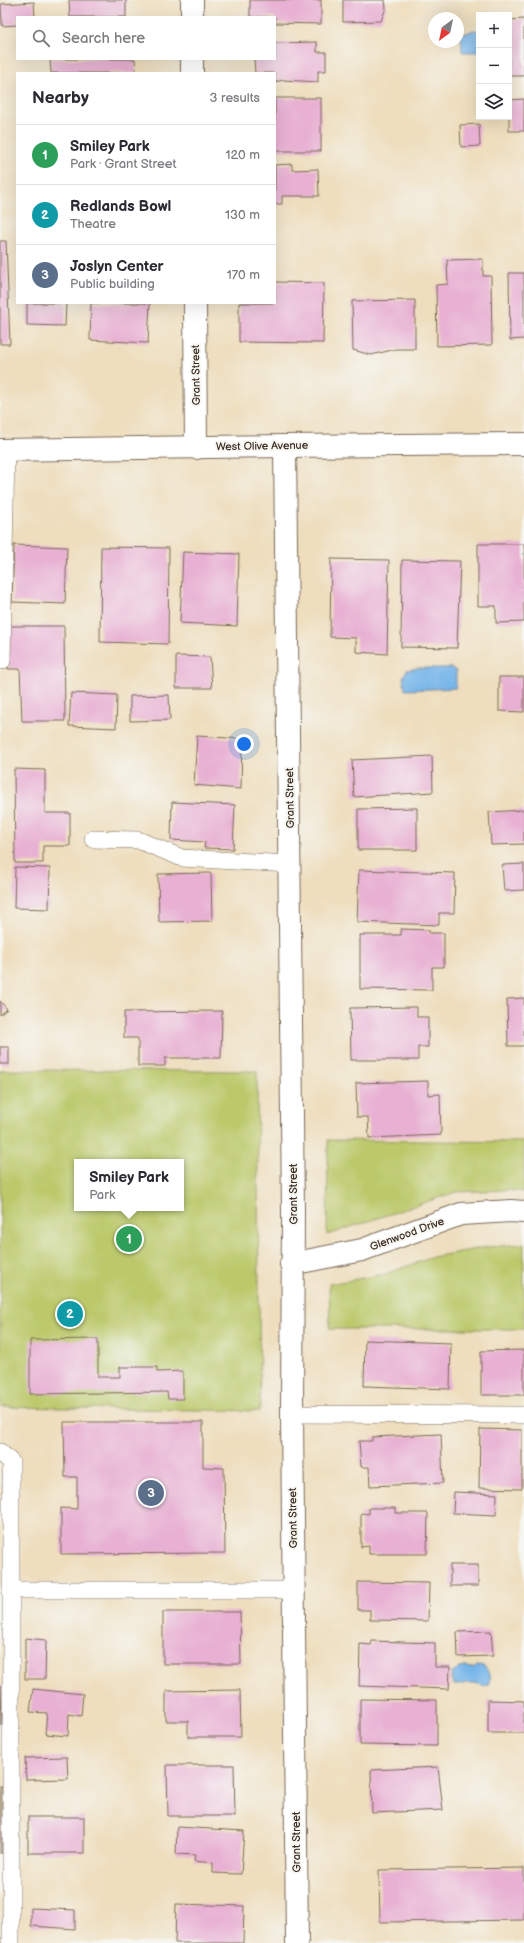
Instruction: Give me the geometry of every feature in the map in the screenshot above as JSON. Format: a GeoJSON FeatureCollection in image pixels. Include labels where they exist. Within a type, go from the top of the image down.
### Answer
{"type":"FeatureCollection","features":[{"type":"Feature","properties":{"kind":"street"},"geometry":{"type":"LineString","coordinates":[[192,0],[192,16]]}},
{"type":"Feature","properties":{"kind":"street"},"geometry":{"type":"LineString","coordinates":[[192,60],[192,72]]}},
{"type":"Feature","properties":{"kind":"street","name":"Grant Street"},"geometry":{"type":"LineString","coordinates":[[195,304],[196,448]]}},
{"type":"Feature","properties":{"kind":"street","name":"West Olive Avenue"},"geometry":{"type":"LineString","coordinates":[[3,450],[524,444]]}},
{"type":"Feature","properties":{"kind":"street","name":"Grant Street"},"geometry":{"type":"LineString","coordinates":[[285,446],[293,1204],[291,1264],[296,1943]]}},
{"type":"Feature","properties":{"kind":"street","name":"Glenwood Drive"},"geometry":{"type":"LineString","coordinates":[[291,1264],[362,1250],[462,1214],[511,1211],[524,1212]]}},
{"type":"Feature","properties":{"kind":"lane"},"geometry":{"type":"LineString","coordinates":[[2,661],[3,450]]}},
{"type":"Feature","properties":{"kind":"lane"},"geometry":{"type":"LineString","coordinates":[[94,839],[138,840],[182,858],[290,864]]}},
{"type":"Feature","properties":{"kind":"lane"},"geometry":{"type":"LineString","coordinates":[[292,1414],[524,1414]]}},
{"type":"Feature","properties":{"kind":"lane"},"geometry":{"type":"LineString","coordinates":[[0,1452],[11,1462],[12,1943]]}},
{"type":"Feature","properties":{"kind":"lane"},"geometry":{"type":"LineString","coordinates":[[11,1590],[294,1590]]}},
{"type":"Feature","properties":{"kind":"green space"},"geometry":{"type":"Polygon","coordinates":[[[0,1070],[257,1071],[260,1411],[0,1407],[0,1070]]]}},
{"type":"Feature","properties":{"kind":"green space"},"geometry":{"type":"Polygon","coordinates":[[[328,1140],[524,1142],[524,1192],[506,1190],[456,1192],[327,1235],[328,1140]]]}},
{"type":"Feature","properties":{"kind":"green space"},"geometry":{"type":"Polygon","coordinates":[[[524,1244],[524,1329],[330,1329],[329,1284],[385,1274],[433,1257],[487,1247],[524,1244]]]}},
{"type":"Feature","properties":{"kind":"water"},"geometry":{"type":"Polygon","coordinates":[[[476,30],[476,52],[462,52],[462,48],[464,48],[464,34],[476,30]]]}},
{"type":"Feature","properties":{"kind":"water"},"geometry":{"type":"Polygon","coordinates":[[[418,668],[452,668],[456,671],[456,688],[405,690],[403,677],[407,670],[418,668]]]}},
{"type":"Feature","properties":{"kind":"water"},"geometry":{"type":"Polygon","coordinates":[[[477,1665],[484,1666],[487,1670],[489,1675],[488,1685],[484,1686],[470,1683],[454,1685],[451,1680],[452,1673],[457,1669],[466,1667],[473,1668],[477,1665]]]}},
{"type":"Feature","properties":{"kind":"building"},"geometry":{"type":"Polygon","coordinates":[[[69,0],[126,0],[126,16],[70,16],[69,0]]]}},
{"type":"Feature","properties":{"kind":"building"},"geometry":{"type":"Polygon","coordinates":[[[250,0],[321,0],[321,24],[276,23],[276,16],[250,16],[250,0]]]}},
{"type":"Feature","properties":{"kind":"building"},"geometry":{"type":"Polygon","coordinates":[[[343,0],[385,0],[386,8],[381,21],[343,22],[343,0]]]}},
{"type":"Feature","properties":{"kind":"building"},"geometry":{"type":"Polygon","coordinates":[[[34,2],[35,16],[16,16],[16,25],[2,26],[1,4],[34,2]]]}},
{"type":"Feature","properties":{"kind":"building"},"geometry":{"type":"Polygon","coordinates":[[[524,19],[524,76],[512,76],[512,20],[524,19]]]}},
{"type":"Feature","properties":{"kind":"building"},"geometry":{"type":"Polygon","coordinates":[[[317,42],[317,52],[326,52],[326,71],[318,71],[318,82],[283,80],[276,82],[276,72],[255,72],[254,60],[276,60],[276,43],[317,42]]]}},
{"type":"Feature","properties":{"kind":"building"},"geometry":{"type":"Polygon","coordinates":[[[50,60],[135,60],[136,72],[51,72],[50,60]]]}},
{"type":"Feature","properties":{"kind":"building"},"geometry":{"type":"Polygon","coordinates":[[[276,98],[321,98],[321,151],[276,151],[276,98]]]}},
{"type":"Feature","properties":{"kind":"building"},"geometry":{"type":"Polygon","coordinates":[[[524,99],[524,131],[509,131],[509,120],[512,120],[512,100],[524,99]]]}},
{"type":"Feature","properties":{"kind":"building"},"geometry":{"type":"Polygon","coordinates":[[[479,124],[480,146],[461,147],[460,125],[479,124]]]}},
{"type":"Feature","properties":{"kind":"building"},"geometry":{"type":"Polygon","coordinates":[[[292,164],[292,170],[318,169],[319,196],[282,196],[282,204],[276,204],[276,165],[292,164]]]}},
{"type":"Feature","properties":{"kind":"building"},"geometry":{"type":"Polygon","coordinates":[[[0,241],[6,241],[10,344],[0,344],[0,241]]]}},
{"type":"Feature","properties":{"kind":"building"},"geometry":{"type":"Polygon","coordinates":[[[483,259],[483,276],[491,276],[492,345],[437,346],[436,285],[448,284],[447,260],[483,259]]]}},
{"type":"Feature","properties":{"kind":"building"},"geometry":{"type":"Polygon","coordinates":[[[509,273],[524,273],[524,339],[510,340],[509,273]]]}},
{"type":"Feature","properties":{"kind":"building"},"geometry":{"type":"Polygon","coordinates":[[[276,282],[324,283],[323,343],[239,342],[239,304],[276,304],[276,282]]]}},
{"type":"Feature","properties":{"kind":"building"},"geometry":{"type":"Polygon","coordinates":[[[415,300],[415,349],[396,349],[371,355],[353,350],[352,301],[415,300]]]}},
{"type":"Feature","properties":{"kind":"building"},"geometry":{"type":"Polygon","coordinates":[[[27,304],[66,304],[65,326],[27,325],[27,304]]]}},
{"type":"Feature","properties":{"kind":"building"},"geometry":{"type":"Polygon","coordinates":[[[91,304],[150,304],[148,343],[90,340],[91,304]]]}},
{"type":"Feature","properties":{"kind":"building"},"geometry":{"type":"Polygon","coordinates":[[[478,544],[524,544],[524,622],[496,623],[496,606],[478,606],[478,544]]]}},
{"type":"Feature","properties":{"kind":"building"},"geometry":{"type":"Polygon","coordinates":[[[14,545],[67,547],[65,604],[12,602],[14,545]]]}},
{"type":"Feature","properties":{"kind":"building"},"geometry":{"type":"Polygon","coordinates":[[[101,547],[169,548],[168,644],[100,642],[101,547]]]}},
{"type":"Feature","properties":{"kind":"building"},"geometry":{"type":"Polygon","coordinates":[[[183,552],[239,554],[237,626],[180,623],[183,552]]]}},
{"type":"Feature","properties":{"kind":"building"},"geometry":{"type":"Polygon","coordinates":[[[331,559],[389,560],[387,654],[356,652],[356,638],[330,637],[331,559]]]}},
{"type":"Feature","properties":{"kind":"building"},"geometry":{"type":"Polygon","coordinates":[[[402,560],[460,561],[457,648],[401,647],[402,560]]]}},
{"type":"Feature","properties":{"kind":"building"},"geometry":{"type":"Polygon","coordinates":[[[8,626],[64,626],[65,721],[22,721],[20,669],[8,669],[8,626]]]}},
{"type":"Feature","properties":{"kind":"building"},"geometry":{"type":"Polygon","coordinates":[[[176,656],[210,657],[212,688],[176,688],[176,656]]]}},
{"type":"Feature","properties":{"kind":"building"},"geometry":{"type":"Polygon","coordinates":[[[499,677],[524,677],[524,712],[499,711],[499,677]]]}},
{"type":"Feature","properties":{"kind":"building"},"geometry":{"type":"Polygon","coordinates":[[[71,693],[117,695],[116,728],[69,726],[71,693]]]}},
{"type":"Feature","properties":{"kind":"building"},"geometry":{"type":"Polygon","coordinates":[[[169,695],[170,720],[130,721],[130,696],[169,695]]]}},
{"type":"Feature","properties":{"kind":"building"},"geometry":{"type":"Polygon","coordinates":[[[197,736],[242,739],[241,789],[194,785],[197,736]]]}},
{"type":"Feature","properties":{"kind":"building"},"geometry":{"type":"Polygon","coordinates":[[[432,756],[433,792],[354,797],[352,760],[432,756]]]}},
{"type":"Feature","properties":{"kind":"building"},"geometry":{"type":"Polygon","coordinates":[[[14,769],[45,770],[45,813],[70,813],[70,846],[43,846],[43,863],[15,863],[14,769]]]}},
{"type":"Feature","properties":{"kind":"building"},"geometry":{"type":"Polygon","coordinates":[[[172,802],[235,805],[233,849],[204,848],[205,842],[171,840],[172,802]]]}},
{"type":"Feature","properties":{"kind":"building"},"geometry":{"type":"Polygon","coordinates":[[[417,808],[417,850],[358,850],[358,809],[417,808]]]}},
{"type":"Feature","properties":{"kind":"building"},"geometry":{"type":"Polygon","coordinates":[[[524,810],[524,844],[491,845],[489,812],[524,810]]]}},
{"type":"Feature","properties":{"kind":"building"},"geometry":{"type":"Polygon","coordinates":[[[524,864],[524,890],[504,891],[502,865],[524,864]]]}},
{"type":"Feature","properties":{"kind":"building"},"geometry":{"type":"Polygon","coordinates":[[[15,867],[50,868],[49,909],[14,908],[15,867]]]}},
{"type":"Feature","properties":{"kind":"building"},"geometry":{"type":"Polygon","coordinates":[[[359,870],[455,873],[454,913],[439,913],[439,925],[357,922],[359,870]]]}},
{"type":"Feature","properties":{"kind":"building"},"geometry":{"type":"Polygon","coordinates":[[[211,873],[212,921],[159,922],[158,874],[211,873]]]}},
{"type":"Feature","properties":{"kind":"building"},"geometry":{"type":"Polygon","coordinates":[[[401,929],[429,930],[429,933],[444,933],[444,967],[432,967],[432,990],[360,989],[360,935],[401,935],[401,929]]]}},
{"type":"Feature","properties":{"kind":"building"},"geometry":{"type":"Polygon","coordinates":[[[524,998],[524,1046],[508,1046],[507,999],[524,998]]]}},
{"type":"Feature","properties":{"kind":"building"},"geometry":{"type":"Polygon","coordinates":[[[0,1001],[7,1009],[0,1015],[0,1001]]]}},
{"type":"Feature","properties":{"kind":"building"},"geometry":{"type":"Polygon","coordinates":[[[417,1007],[417,1017],[428,1017],[428,1047],[418,1047],[418,1060],[351,1060],[350,1008],[417,1007]]]}},
{"type":"Feature","properties":{"kind":"building"},"geometry":{"type":"Polygon","coordinates":[[[222,1011],[221,1058],[165,1058],[165,1066],[138,1066],[138,1038],[124,1038],[124,1012],[222,1011]]]}},
{"type":"Feature","properties":{"kind":"building"},"geometry":{"type":"Polygon","coordinates":[[[0,1047],[9,1047],[9,1064],[0,1064],[0,1047]]]}},
{"type":"Feature","properties":{"kind":"building"},"geometry":{"type":"Polygon","coordinates":[[[428,1081],[428,1095],[440,1094],[441,1135],[369,1138],[368,1117],[357,1117],[356,1083],[428,1081]]]}},
{"type":"Feature","properties":{"kind":"building"},"geometry":{"type":"Polygon","coordinates":[[[98,1339],[98,1377],[120,1377],[120,1367],[157,1367],[157,1372],[183,1371],[183,1399],[168,1399],[167,1392],[30,1394],[30,1340],[98,1339]]]}},
{"type":"Feature","properties":{"kind":"building"},"geometry":{"type":"Polygon","coordinates":[[[365,1340],[451,1343],[450,1389],[364,1386],[365,1340]]]}},
{"type":"Feature","properties":{"kind":"building"},"geometry":{"type":"Polygon","coordinates":[[[524,1350],[524,1395],[481,1395],[481,1351],[524,1350]]]}},
{"type":"Feature","properties":{"kind":"building"},"geometry":{"type":"Polygon","coordinates":[[[64,1422],[203,1422],[203,1467],[224,1468],[225,1553],[61,1554],[61,1508],[77,1509],[77,1477],[65,1477],[64,1422]]]}},
{"type":"Feature","properties":{"kind":"building"},"geometry":{"type":"Polygon","coordinates":[[[480,1429],[522,1430],[522,1489],[479,1488],[480,1429]]]}},
{"type":"Feature","properties":{"kind":"building"},"geometry":{"type":"Polygon","coordinates":[[[441,1434],[443,1483],[370,1486],[369,1467],[361,1467],[359,1441],[372,1441],[372,1437],[441,1434]]]}},
{"type":"Feature","properties":{"kind":"building"},"geometry":{"type":"Polygon","coordinates":[[[454,1492],[497,1494],[496,1515],[453,1513],[454,1492]]]}},
{"type":"Feature","properties":{"kind":"building"},"geometry":{"type":"Polygon","coordinates":[[[369,1508],[395,1508],[395,1513],[428,1513],[427,1554],[369,1554],[369,1546],[361,1547],[361,1513],[369,1514],[369,1508]]]}},
{"type":"Feature","properties":{"kind":"building"},"geometry":{"type":"Polygon","coordinates":[[[450,1565],[478,1565],[478,1586],[450,1586],[450,1565]]]}},
{"type":"Feature","properties":{"kind":"building"},"geometry":{"type":"Polygon","coordinates":[[[358,1582],[429,1583],[428,1621],[370,1620],[370,1610],[358,1610],[358,1582]]]}},
{"type":"Feature","properties":{"kind":"building"},"geometry":{"type":"Polygon","coordinates":[[[163,1612],[240,1612],[241,1664],[163,1664],[163,1612]]]}},
{"type":"Feature","properties":{"kind":"building"},"geometry":{"type":"Polygon","coordinates":[[[491,1631],[493,1656],[458,1657],[457,1632],[491,1631]]]}},
{"type":"Feature","properties":{"kind":"building"},"geometry":{"type":"Polygon","coordinates":[[[25,1638],[46,1640],[45,1679],[25,1679],[25,1638]]]}},
{"type":"Feature","properties":{"kind":"building"},"geometry":{"type":"Polygon","coordinates":[[[372,1641],[435,1643],[435,1667],[450,1667],[449,1689],[359,1686],[360,1644],[371,1645],[372,1641]]]}},
{"type":"Feature","properties":{"kind":"building"},"geometry":{"type":"Polygon","coordinates":[[[0,1686],[2,1686],[1,1726],[0,1726],[0,1686]]]}},
{"type":"Feature","properties":{"kind":"building"},"geometry":{"type":"Polygon","coordinates":[[[33,1689],[83,1694],[81,1716],[69,1714],[68,1736],[45,1734],[47,1713],[30,1712],[33,1689]]]}},
{"type":"Feature","properties":{"kind":"building"},"geometry":{"type":"Polygon","coordinates":[[[240,1690],[241,1737],[188,1737],[188,1721],[166,1721],[166,1691],[240,1690]]]}},
{"type":"Feature","properties":{"kind":"building"},"geometry":{"type":"Polygon","coordinates":[[[360,1699],[437,1700],[437,1746],[360,1745],[360,1699]]]}},
{"type":"Feature","properties":{"kind":"building"},"geometry":{"type":"Polygon","coordinates":[[[488,1700],[524,1701],[524,1733],[488,1733],[488,1700]]]}},
{"type":"Feature","properties":{"kind":"building"},"geometry":{"type":"Polygon","coordinates":[[[67,1757],[68,1779],[26,1780],[25,1758],[67,1757]]]}},
{"type":"Feature","properties":{"kind":"building"},"geometry":{"type":"Polygon","coordinates":[[[167,1765],[234,1765],[235,1816],[168,1816],[167,1765]]]}},
{"type":"Feature","properties":{"kind":"building"},"geometry":{"type":"Polygon","coordinates":[[[438,1767],[443,1810],[372,1813],[371,1770],[438,1767]]]}},
{"type":"Feature","properties":{"kind":"building"},"geometry":{"type":"Polygon","coordinates":[[[0,1786],[2,1786],[2,1853],[0,1853],[0,1786]]]}},
{"type":"Feature","properties":{"kind":"building"},"geometry":{"type":"Polygon","coordinates":[[[28,1817],[84,1817],[84,1853],[28,1853],[28,1817]]]}},
{"type":"Feature","properties":{"kind":"building"},"geometry":{"type":"Polygon","coordinates":[[[177,1827],[244,1831],[241,1874],[213,1873],[213,1863],[194,1861],[195,1855],[176,1854],[177,1827]]]}},
{"type":"Feature","properties":{"kind":"building"},"geometry":{"type":"Polygon","coordinates":[[[524,1868],[524,1920],[380,1922],[379,1870],[524,1868]]]}},
{"type":"Feature","properties":{"kind":"building"},"geometry":{"type":"Polygon","coordinates":[[[176,1904],[244,1906],[243,1943],[175,1943],[176,1904]]]}},
{"type":"Feature","properties":{"kind":"building"},"geometry":{"type":"Polygon","coordinates":[[[31,1908],[75,1910],[75,1929],[31,1926],[31,1908]]]}},
{"type":"Feature","properties":{"kind":"place","name":"Smiley Park"},"geometry":{"type":"Point","coordinates":[129,1239]}},
{"type":"Feature","properties":{"kind":"place","name":"Redlands Bowl"},"geometry":{"type":"Point","coordinates":[70,1314]}},
{"type":"Feature","properties":{"kind":"place","name":"Joslyn Center"},"geometry":{"type":"Point","coordinates":[151,1493]}}]}
